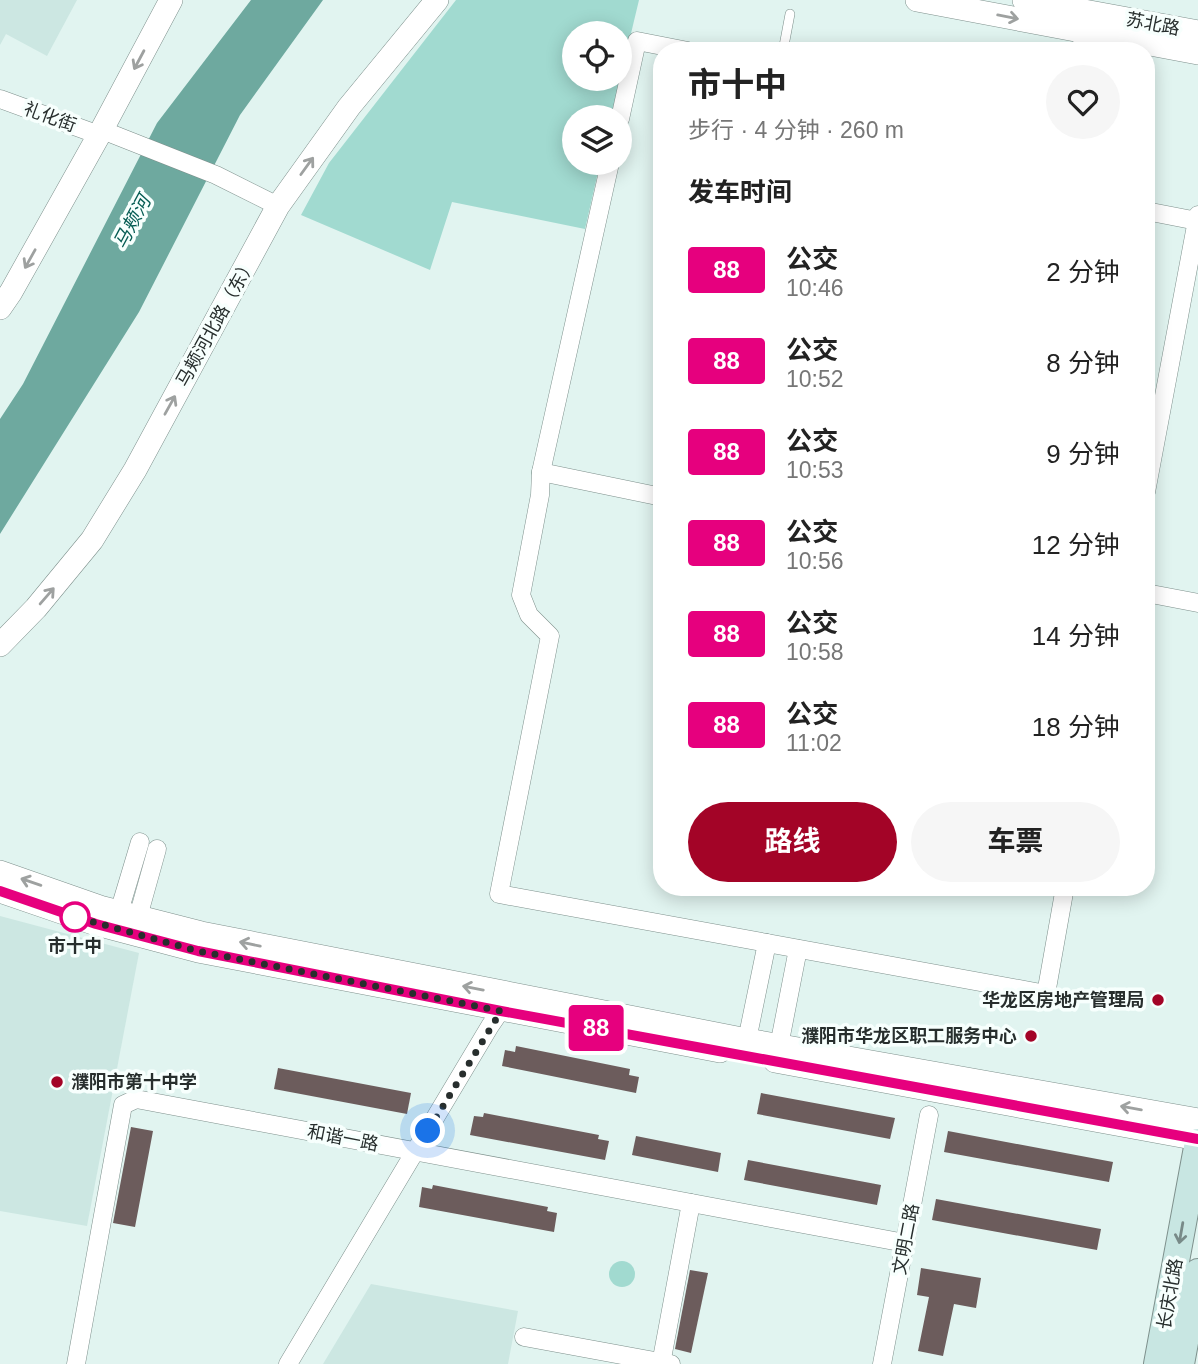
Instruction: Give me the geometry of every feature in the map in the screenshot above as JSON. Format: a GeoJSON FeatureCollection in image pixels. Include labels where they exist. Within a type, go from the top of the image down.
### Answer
{"type":"FeatureCollection","features":[{"type":"Feature","properties":{"kind":"main road","name":"长庆北路"},"geometry":{"type":"LineString","coordinates":[[1157,1364],[1198,1140]]}},
{"type":"Feature","properties":{"kind":"main road","name":"长庆北路"},"geometry":{"type":"LineString","coordinates":[[1181,1364],[1197,1282]]}},
{"type":"Feature","properties":{"kind":"street"},"geometry":{"type":"LineString","coordinates":[[0,308],[100,133],[171,0]]}},
{"type":"Feature","properties":{"kind":"street","name":"马颊河北路（东）"},"geometry":{"type":"LineString","coordinates":[[0,645],[36,608],[92,540],[141,458],[278,206],[349,107],[436,0]]}},
{"type":"Feature","properties":{"kind":"street","name":"苏北路"},"geometry":{"type":"LineString","coordinates":[[917,0],[1082,41]]}},
{"type":"Feature","properties":{"kind":"street","name":"苏北路"},"geometry":{"type":"LineString","coordinates":[[1024,0],[1198,32]]}},
{"type":"Feature","properties":{"kind":"street"},"geometry":{"type":"LineString","coordinates":[[623,105],[637,41],[653,44]]}},
{"type":"Feature","properties":{"kind":"street","name":"苏北路"},"geometry":{"type":"LineString","coordinates":[[1155,49],[1198,53]]}},
{"type":"Feature","properties":{"kind":"street","name":"礼化街"},"geometry":{"type":"LineString","coordinates":[[0,99],[128,141],[216,176],[278,206]]}},
{"type":"Feature","properties":{"kind":"street"},"geometry":{"type":"LineString","coordinates":[[607,175],[541,472],[540,495],[520,595],[529,615],[550,636],[499,894],[1046,994],[1063,896]]}},
{"type":"Feature","properties":{"kind":"street"},"geometry":{"type":"LineString","coordinates":[[1155,212],[1197,218],[1155,444]]}},
{"type":"Feature","properties":{"kind":"street"},"geometry":{"type":"LineString","coordinates":[[541,472],[653,494]]}},
{"type":"Feature","properties":{"kind":"street"},"geometry":{"type":"LineString","coordinates":[[1155,595],[1198,603]]}},
{"type":"Feature","properties":{"kind":"street"},"geometry":{"type":"LineString","coordinates":[[128,915],[139,842]]}},
{"type":"Feature","properties":{"kind":"street"},"geometry":{"type":"LineString","coordinates":[[128,915],[157,849]]}},
{"type":"Feature","properties":{"kind":"street"},"geometry":{"type":"LineString","coordinates":[[0,872],[128,915],[506,1003],[1198,1140]]}},
{"type":"Feature","properties":{"kind":"street"},"geometry":{"type":"LineString","coordinates":[[0,891],[96,924],[198,951],[747,1040],[1198,1120]]}},
{"type":"Feature","properties":{"kind":"street"},"geometry":{"type":"LineString","coordinates":[[747,1040],[766,943]]}},
{"type":"Feature","properties":{"kind":"street"},"geometry":{"type":"LineString","coordinates":[[779,1046],[798,949]]}},
{"type":"Feature","properties":{"kind":"street"},"geometry":{"type":"LineString","coordinates":[[288,1364],[506,1003]]}},
{"type":"Feature","properties":{"kind":"street","name":"和谐一路"},"geometry":{"type":"LineString","coordinates":[[76,1364],[123,1105],[136,1099],[905,1243]]}},
{"type":"Feature","properties":{"kind":"street","name":"文明二路"},"geometry":{"type":"LineString","coordinates":[[881,1364],[929,1115]]}},
{"type":"Feature","properties":{"kind":"street"},"geometry":{"type":"LineString","coordinates":[[524,1337],[664,1363],[691,1203]]}},
{"type":"Feature","properties":{"kind":"lane"},"geometry":{"type":"LineString","coordinates":[[785,42],[790,14]]}},
{"type":"Feature","properties":{"kind":"shaded area"},"geometry":{"type":"Polygon","coordinates":[[[0,0],[77,0],[47,56],[6,34],[0,45],[0,0]]]}},
{"type":"Feature","properties":{"kind":"shaded area"},"geometry":{"type":"Polygon","coordinates":[[[456,0],[639,0],[632,29],[632,21],[562,21],[562,91],[617,91],[614,105],[562,105],[562,175],[597,175],[585,229],[452,202],[430,270],[301,215],[329,163],[456,0]]]}},
{"type":"Feature","properties":{"kind":"shaded area","name":"濮阳市第十中学"},"geometry":{"type":"Polygon","coordinates":[[[0,916],[139,953],[87,1226],[0,1211],[0,916]]]}},
{"type":"Feature","properties":{"kind":"shaded area"},"geometry":{"type":"Polygon","coordinates":[[[622,1261],[631,1265],[635,1274],[631,1283],[622,1287],[613,1283],[609,1274],[613,1265],[622,1261]]]}},
{"type":"Feature","properties":{"kind":"shaded area"},"geometry":{"type":"Polygon","coordinates":[[[371,1284],[518,1311],[508,1364],[323,1364],[371,1284]]]}},
{"type":"Feature","properties":{"kind":"water","name":"马颊河"},"geometry":{"type":"Polygon","coordinates":[[[251,0],[323,0],[240,115],[139,312],[0,534],[0,419],[23,384],[157,123],[251,0]]]}},
{"type":"Feature","properties":{"kind":"building"},"geometry":{"type":"Polygon","coordinates":[[[516,1046],[630,1069],[629,1075],[639,1077],[636,1093],[502,1066],[505,1050],[515,1052],[516,1046]]]}},
{"type":"Feature","properties":{"kind":"building"},"geometry":{"type":"Polygon","coordinates":[[[278,1068],[411,1093],[407,1114],[274,1089],[278,1068]]]}},
{"type":"Feature","properties":{"kind":"building"},"geometry":{"type":"Polygon","coordinates":[[[761,1093],[895,1118],[890,1139],[757,1114],[761,1093]]]}},
{"type":"Feature","properties":{"kind":"building"},"geometry":{"type":"Polygon","coordinates":[[[484,1113],[599,1135],[598,1139],[609,1141],[605,1160],[470,1135],[474,1116],[483,1117],[484,1113]]]}},
{"type":"Feature","properties":{"kind":"building"},"geometry":{"type":"Polygon","coordinates":[[[131,1127],[153,1131],[135,1227],[113,1223],[131,1127]]]}},
{"type":"Feature","properties":{"kind":"building"},"geometry":{"type":"Polygon","coordinates":[[[948,1131],[1113,1162],[1109,1182],[944,1152],[948,1131]]]}},
{"type":"Feature","properties":{"kind":"building"},"geometry":{"type":"Polygon","coordinates":[[[636,1136],[721,1153],[718,1172],[632,1155],[636,1136]]]}},
{"type":"Feature","properties":{"kind":"building"},"geometry":{"type":"Polygon","coordinates":[[[748,1160],[881,1185],[877,1205],[744,1180],[748,1160]]]}},
{"type":"Feature","properties":{"kind":"building"},"geometry":{"type":"Polygon","coordinates":[[[433,1185],[548,1207],[547,1211],[557,1213],[554,1232],[419,1207],[422,1187],[432,1189],[433,1185]]]}},
{"type":"Feature","properties":{"kind":"building"},"geometry":{"type":"Polygon","coordinates":[[[936,1199],[1101,1229],[1097,1250],[932,1220],[936,1199]]]}},
{"type":"Feature","properties":{"kind":"building"},"geometry":{"type":"Polygon","coordinates":[[[921,1268],[981,1278],[976,1308],[954,1304],[943,1356],[918,1351],[929,1297],[917,1295],[921,1268]]]}},
{"type":"Feature","properties":{"kind":"building"},"geometry":{"type":"Polygon","coordinates":[[[690,1270],[708,1273],[691,1353],[675,1349],[690,1270]]]}},
{"type":"Feature","properties":{"kind":"bus line","name":"88"},"geometry":{"type":"LineString","coordinates":[[0,891],[96,924],[198,951],[501,1011],[1198,1139]]}},
{"type":"Feature","properties":{"kind":"place","name":"市十中"},"geometry":{"type":"Point","coordinates":[75,917]}},
{"type":"Feature","properties":{"kind":"place","name":"华龙区房地产管理局"},"geometry":{"type":"Point","coordinates":[1158,1000]}},
{"type":"Feature","properties":{"kind":"place","name":"濮阳市华龙区职工服务中心"},"geometry":{"type":"Point","coordinates":[1031,1036]}},
{"type":"Feature","properties":{"kind":"place","name":"濮阳市第十中学"},"geometry":{"type":"Point","coordinates":[57,1082]}},
{"type":"Feature","properties":{"kind":"route"},"geometry":{"type":"LineString","coordinates":[[75,917],[72,916],[198,951],[501,1011],[428,1131]]}}]}
